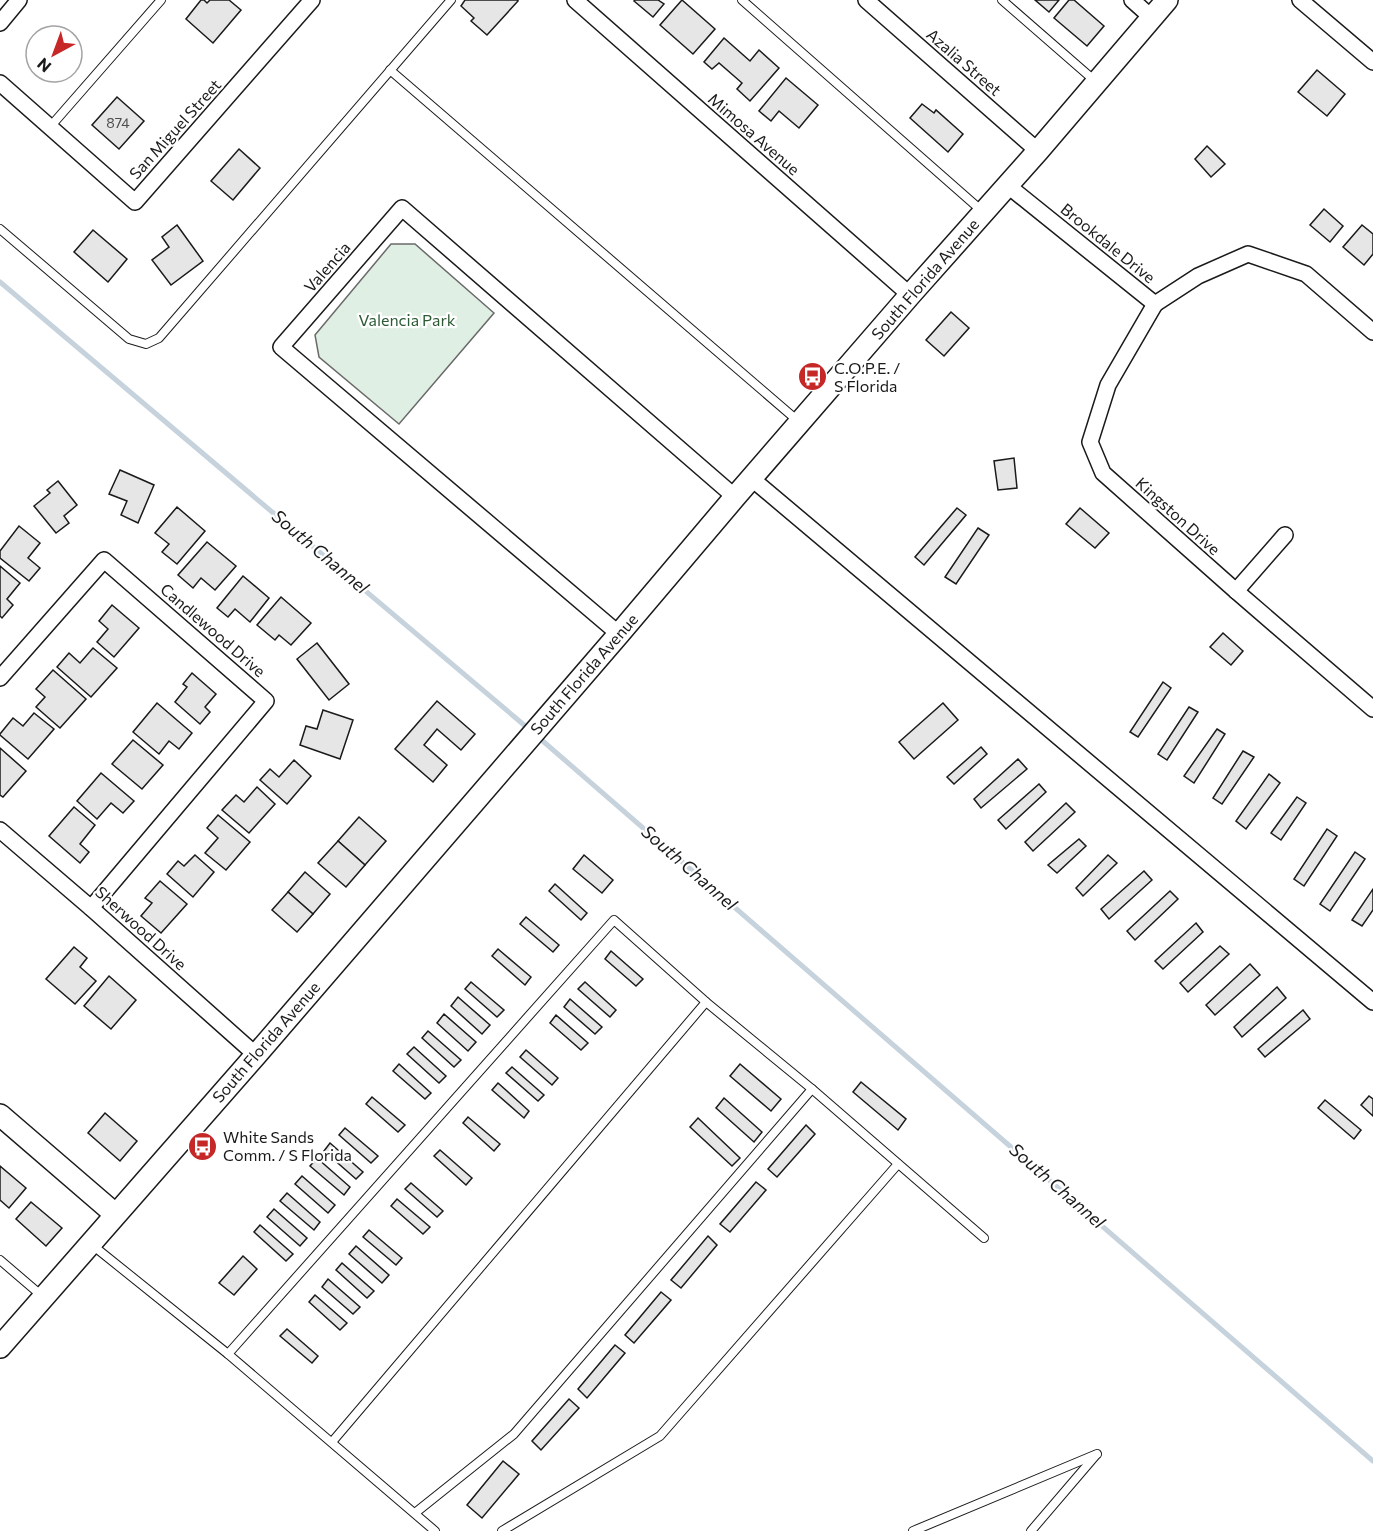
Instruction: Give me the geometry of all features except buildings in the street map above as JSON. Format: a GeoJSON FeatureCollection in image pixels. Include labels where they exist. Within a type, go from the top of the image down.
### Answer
{"type":"FeatureCollection","features":[{"type":"Feature","properties":{"kind":"main road","name":"South Florida Avenue"},"geometry":{"type":"LineString","coordinates":[[0,1347],[256,1055],[735,497],[1167,0]]}},
{"type":"Feature","properties":{"kind":"main road"},"geometry":{"type":"LineString","coordinates":[[0,1115],[115,1214]]}},
{"type":"Feature","properties":{"kind":"street"},"geometry":{"type":"LineString","coordinates":[[0,23],[19,0]]}},
{"type":"Feature","properties":{"kind":"street","name":"San Miguel Street"},"geometry":{"type":"LineString","coordinates":[[0,83],[135,202],[312,0]]}},
{"type":"Feature","properties":{"kind":"street","name":"Mimosa Avenue"},"geometry":{"type":"LineString","coordinates":[[575,0],[910,295]]}},
{"type":"Feature","properties":{"kind":"street","name":"Azalia Street"},"geometry":{"type":"LineString","coordinates":[[866,0],[1038,151]]}},
{"type":"Feature","properties":{"kind":"street"},"geometry":{"type":"LineString","coordinates":[[1132,0],[1151,17]]}},
{"type":"Feature","properties":{"kind":"street"},"geometry":{"type":"LineString","coordinates":[[1300,0],[1373,62]]}},
{"type":"Feature","properties":{"kind":"street","name":"Brookdale Drive"},"geometry":{"type":"LineString","coordinates":[[1007,185],[1155,304],[1198,276],[1248,254],[1306,274],[1373,332]]}},
{"type":"Feature","properties":{"kind":"street","name":"Valencia"},"geometry":{"type":"LineString","coordinates":[[619,634],[281,347],[402,208],[735,497]]}},
{"type":"Feature","properties":{"kind":"street","name":"Kingston Drive"},"geometry":{"type":"LineString","coordinates":[[1155,304],[1108,385],[1090,442],[1102,473],[1373,709]]}},
{"type":"Feature","properties":{"kind":"street"},"geometry":{"type":"LineString","coordinates":[[752,478],[1373,1002]]}},
{"type":"Feature","properties":{"kind":"street"},"geometry":{"type":"LineString","coordinates":[[1236,591],[1285,535]]}},
{"type":"Feature","properties":{"kind":"street","name":"Candlewood Drive"},"geometry":{"type":"LineString","coordinates":[[0,678],[105,560],[266,701],[91,908]]}},
{"type":"Feature","properties":{"kind":"street","name":"Sherwood Drive"},"geometry":{"type":"LineString","coordinates":[[0,830],[256,1055]]}},
{"type":"Feature","properties":{"kind":"lane"},"geometry":{"type":"LineString","coordinates":[[50,127],[161,0]]}},
{"type":"Feature","properties":{"kind":"lane"},"geometry":{"type":"LineString","coordinates":[[0,229],[129,339],[146,344],[159,338],[451,0]]}},
{"type":"Feature","properties":{"kind":"lane"},"geometry":{"type":"LineString","coordinates":[[742,0],[983,212]]}},
{"type":"Feature","properties":{"kind":"lane"},"geometry":{"type":"LineString","coordinates":[[1002,0],[1096,82]]}},
{"type":"Feature","properties":{"kind":"lane"},"geometry":{"type":"LineString","coordinates":[[390,70],[800,422]]}},
{"type":"Feature","properties":{"kind":"lane"},"geometry":{"type":"LineString","coordinates":[[228,1354],[614,920],[706,1002],[812,1089],[984,1238]]}},
{"type":"Feature","properties":{"kind":"lane"},"geometry":{"type":"LineString","coordinates":[[332,1442],[706,1002]]}},
{"type":"Feature","properties":{"kind":"lane"},"geometry":{"type":"LineString","coordinates":[[415,1513],[514,1434],[812,1089]]}},
{"type":"Feature","properties":{"kind":"lane"},"geometry":{"type":"LineString","coordinates":[[502,1531],[660,1436],[898,1164]]}},
{"type":"Feature","properties":{"kind":"lane"},"geometry":{"type":"LineString","coordinates":[[90,1243],[228,1354],[435,1531]]}},
{"type":"Feature","properties":{"kind":"lane"},"geometry":{"type":"LineString","coordinates":[[0,1260],[43,1298]]}},
{"type":"Feature","properties":{"kind":"lane"},"geometry":{"type":"LineString","coordinates":[[913,1531],[1097,1454],[1031,1531]]}},
{"type":"Feature","properties":{"kind":"green space","name":"Valencia Park"},"geometry":{"type":"Polygon","coordinates":[[[391,244],[415,244],[494,313],[399,424],[319,357],[315,335],[391,244]]]}},
{"type":"Feature","properties":{"kind":"waterway","name":"South Channel"},"geometry":{"type":"LineString","coordinates":[[0,282],[530,730]]}},
{"type":"Feature","properties":{"kind":"waterway","name":"South Channel"},"geometry":{"type":"LineString","coordinates":[[537,736],[1373,1461]]}},
{"type":"Feature","properties":{"kind":"place","name":"C.O.P.E. / S Florida"},"geometry":{"type":"Point","coordinates":[813,377]}},
{"type":"Feature","properties":{"kind":"place","name":"White Sands Comm. / S Florida"},"geometry":{"type":"Point","coordinates":[202,1146]}}]}
